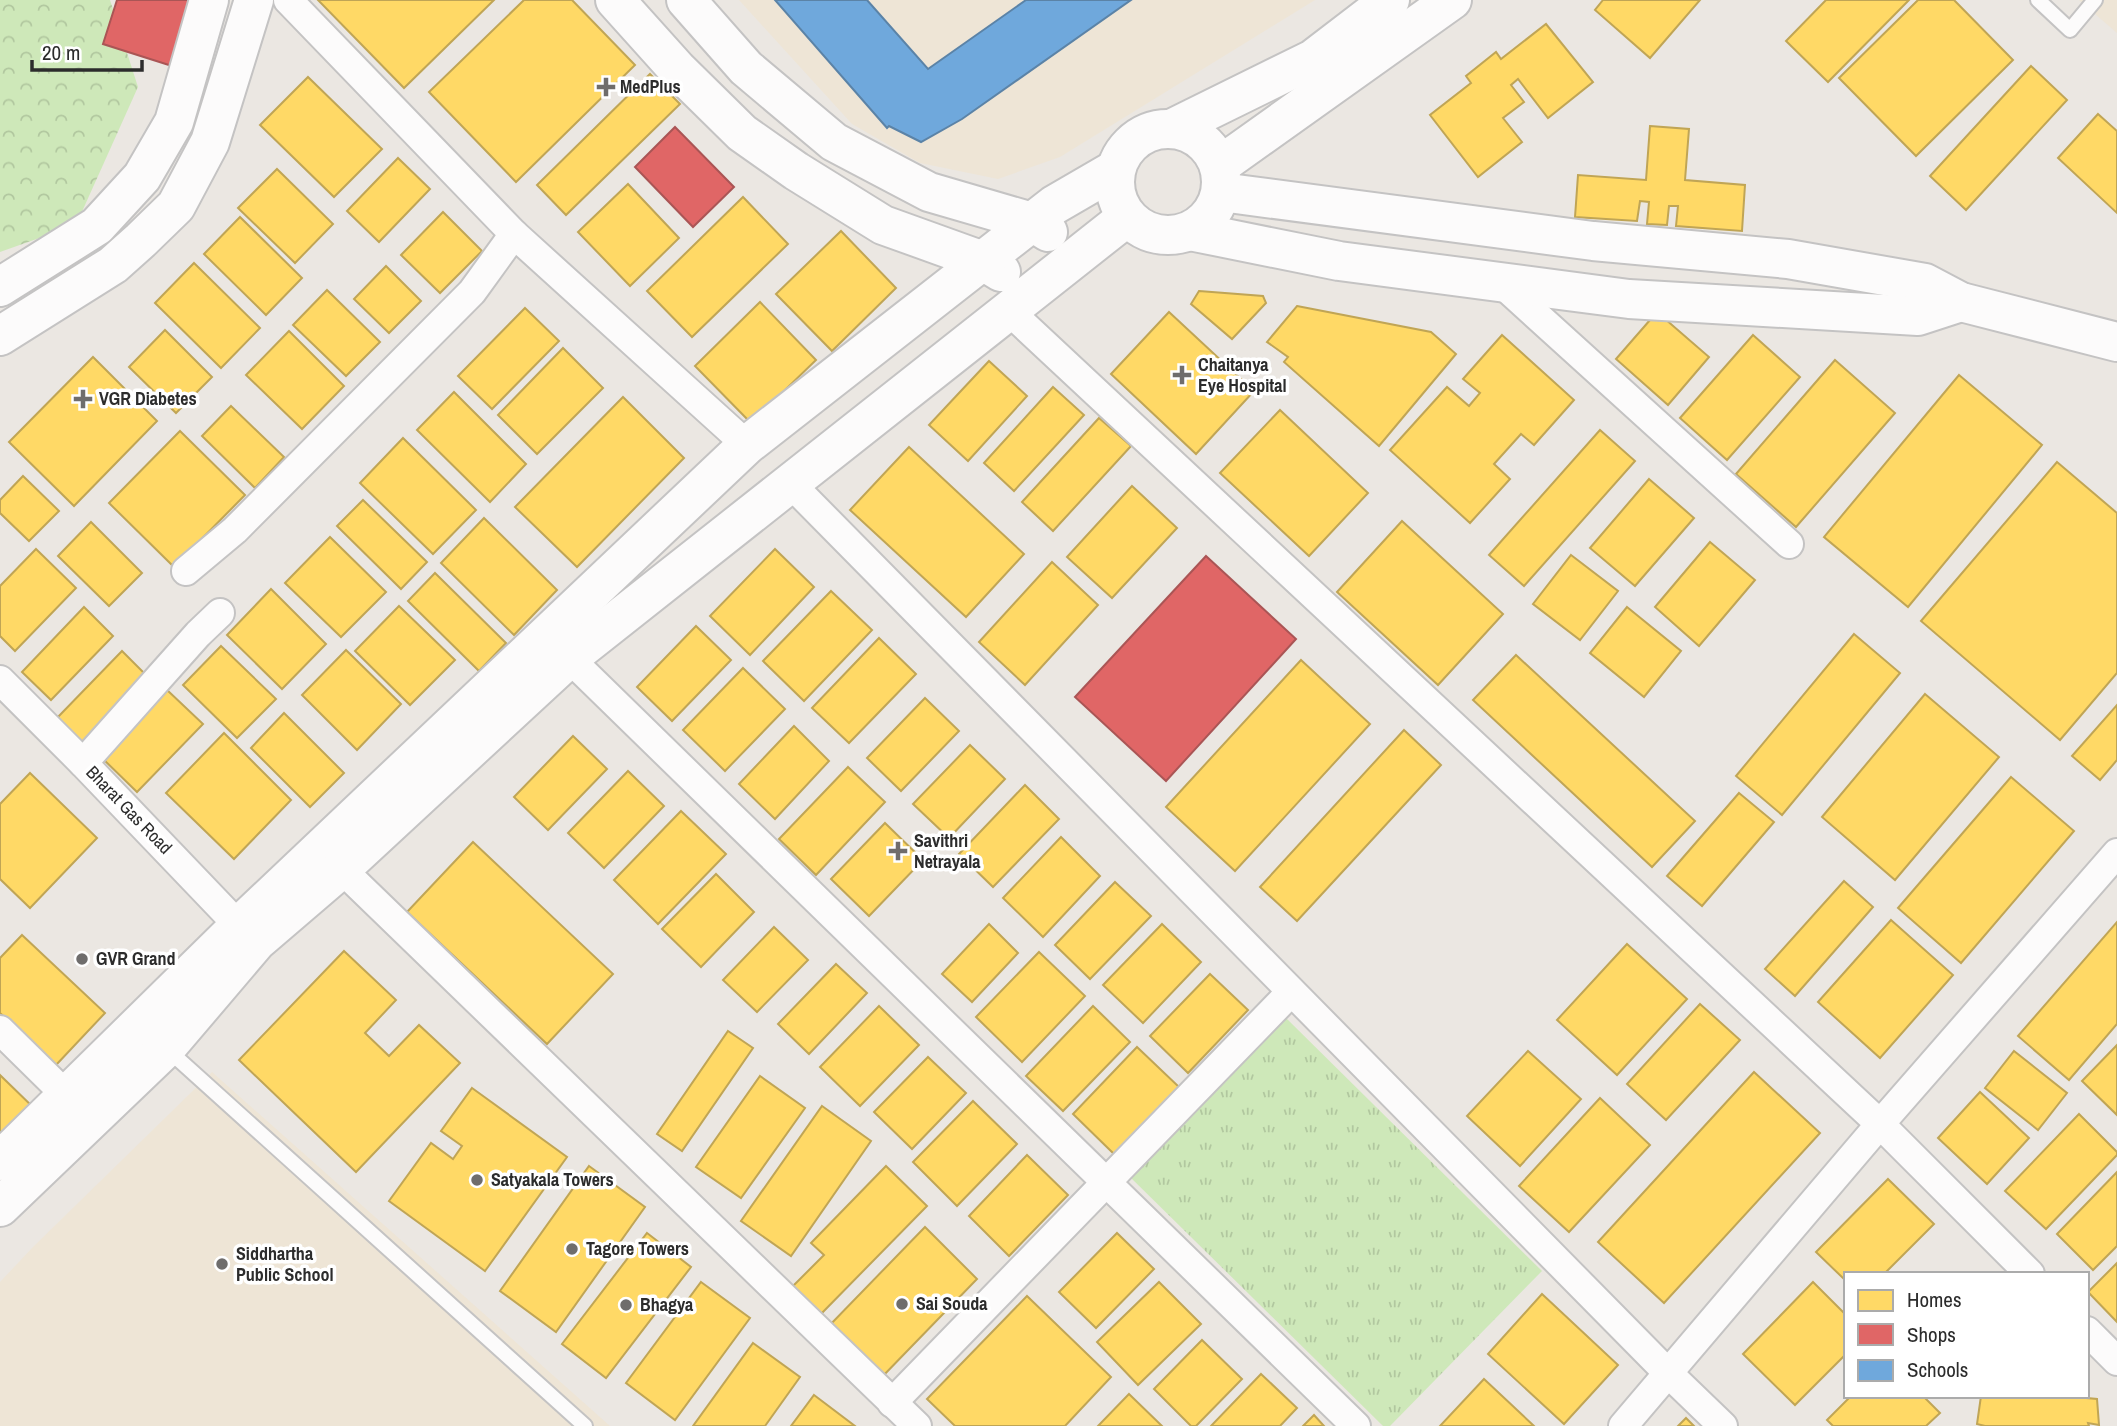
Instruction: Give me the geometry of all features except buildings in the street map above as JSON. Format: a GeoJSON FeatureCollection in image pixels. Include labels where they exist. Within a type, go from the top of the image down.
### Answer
{"type":"FeatureCollection","features":[{"type":"Feature","properties":{"kind":"street"},"geometry":{"type":"LineString","coordinates":[[0,287],[97,226],[142,177],[174,122],[209,0]]}},
{"type":"Feature","properties":{"kind":"street"},"geometry":{"type":"LineString","coordinates":[[0,336],[113,265],[176,206],[210,142],[254,0]]}},
{"type":"Feature","properties":{"kind":"street"},"geometry":{"type":"LineString","coordinates":[[288,0],[514,234],[791,484],[1723,1426]]}},
{"type":"Feature","properties":{"kind":"street"},"geometry":{"type":"LineString","coordinates":[[615,0],[677,69],[742,133],[883,225],[983,261],[1021,301],[1880,1124],[2028,1272]]}},
{"type":"Feature","properties":{"kind":"street"},"geometry":{"type":"LineString","coordinates":[[686,0],[746,68],[834,142],[929,192],[1032,222],[1082,252]]}},
{"type":"Feature","properties":{"kind":"street"},"geometry":{"type":"LineString","coordinates":[[1174,128],[1189,132],[1202,140],[1213,152],[1220,179],[1215,208],[1210,215],[1190,231],[1173,236],[1140,228],[1127,217],[1118,202],[1114,186],[1116,169],[1124,151],[1138,138],[1155,130],[1174,128],[1313,59],[1390,0]]}},
{"type":"Feature","properties":{"kind":"street"},"geometry":{"type":"LineString","coordinates":[[1220,179],[1452,0]]}},
{"type":"Feature","properties":{"kind":"street"},"geometry":{"type":"LineString","coordinates":[[331,859],[747,445],[1054,205],[1116,169]]}},
{"type":"Feature","properties":{"kind":"street"},"geometry":{"type":"LineString","coordinates":[[1220,179],[1593,241],[1788,259],[1926,283],[1961,302],[2117,342]]}},
{"type":"Feature","properties":{"kind":"street"},"geometry":{"type":"LineString","coordinates":[[0,1161],[67,1096],[331,859],[569,658],[1127,217]]}},
{"type":"Feature","properties":{"kind":"street"},"geometry":{"type":"LineString","coordinates":[[1190,231],[1339,261],[1629,299],[1918,316],[1961,302]]}},
{"type":"Feature","properties":{"kind":"street"},"geometry":{"type":"LineString","coordinates":[[186,571],[234,530],[472,292],[514,234]]}},
{"type":"Feature","properties":{"kind":"street"},"geometry":{"type":"LineString","coordinates":[[1501,283],[1789,544]]}},
{"type":"Feature","properties":{"kind":"street"},"geometry":{"type":"LineString","coordinates":[[83,763],[220,613]]}},
{"type":"Feature","properties":{"kind":"street"},"geometry":{"type":"LineString","coordinates":[[569,658],[1356,1426]]}},
{"type":"Feature","properties":{"kind":"street","name":"Bharat Gas Road"},"geometry":{"type":"LineString","coordinates":[[0,680],[248,934]]}},
{"type":"Feature","properties":{"kind":"street"},"geometry":{"type":"LineString","coordinates":[[1623,1426],[1880,1124],[2117,853]]}},
{"type":"Feature","properties":{"kind":"street"},"geometry":{"type":"LineString","coordinates":[[331,859],[916,1426]]}},
{"type":"Feature","properties":{"kind":"street"},"geometry":{"type":"LineString","coordinates":[[0,1207],[166,1048],[248,934]]}},
{"type":"Feature","properties":{"kind":"street"},"geometry":{"type":"LineString","coordinates":[[892,1402],[1291,992]]}},
{"type":"Feature","properties":{"kind":"street"},"geometry":{"type":"LineString","coordinates":[[0,1030],[67,1096]]}},
{"type":"Feature","properties":{"kind":"street"},"geometry":{"type":"LineString","coordinates":[[2089,1333],[2117,1361]]}},
{"type":"Feature","properties":{"kind":"lane"},"geometry":{"type":"LineString","coordinates":[[2038,0],[2070,30],[2095,0]]}},
{"type":"Feature","properties":{"kind":"lane"},"geometry":{"type":"LineString","coordinates":[[166,1048],[585,1426]]}},
{"type":"Feature","properties":{"kind":"shaded area"},"geometry":{"type":"Polygon","coordinates":[[[739,0],[1315,0],[1060,157],[998,179],[920,163],[852,124],[739,0]]]}},
{"type":"Feature","properties":{"kind":"shaded area"},"geometry":{"type":"Polygon","coordinates":[[[2079,0],[2117,0],[2117,33],[2079,0]]]}},
{"type":"Feature","properties":{"kind":"shaded area","name":"Siddhartha Public School"},"geometry":{"type":"Polygon","coordinates":[[[212,1072],[610,1426],[0,1426],[0,1282],[212,1072]]]}},
{"type":"Feature","properties":{"kind":"green space"},"geometry":{"type":"Polygon","coordinates":[[[0,0],[110,0],[138,87],[76,225],[0,252],[0,0]]]}},
{"type":"Feature","properties":{"kind":"green space"},"geometry":{"type":"Polygon","coordinates":[[[1285,1017],[1542,1271],[1390,1426],[1383,1426],[1129,1176],[1285,1017]]]}},
{"type":"Feature","properties":{"kind":"place","name":"MedPlus"},"geometry":{"type":"Point","coordinates":[606,87]}},
{"type":"Feature","properties":{"kind":"place","name":"Chaitanya Eye Hospital"},"geometry":{"type":"Point","coordinates":[1182,375]}},
{"type":"Feature","properties":{"kind":"place","name":"VGR Diabetes"},"geometry":{"type":"Point","coordinates":[83,399]}},
{"type":"Feature","properties":{"kind":"place","name":"Savithri Netrayala"},"geometry":{"type":"Point","coordinates":[898,851]}},
{"type":"Feature","properties":{"kind":"place","name":"GVR Grand"},"geometry":{"type":"Point","coordinates":[82,959]}},
{"type":"Feature","properties":{"kind":"place","name":"Satyakala Towers"},"geometry":{"type":"Point","coordinates":[477,1180]}},
{"type":"Feature","properties":{"kind":"place","name":"Tagore Towers"},"geometry":{"type":"Point","coordinates":[572,1249]}},
{"type":"Feature","properties":{"kind":"place","name":"Siddhartha Public School"},"geometry":{"type":"Point","coordinates":[222,1264]}},
{"type":"Feature","properties":{"kind":"place","name":"Sai Souda"},"geometry":{"type":"Point","coordinates":[902,1304]}},
{"type":"Feature","properties":{"kind":"place","name":"Bhagya"},"geometry":{"type":"Point","coordinates":[626,1305]}}]}
